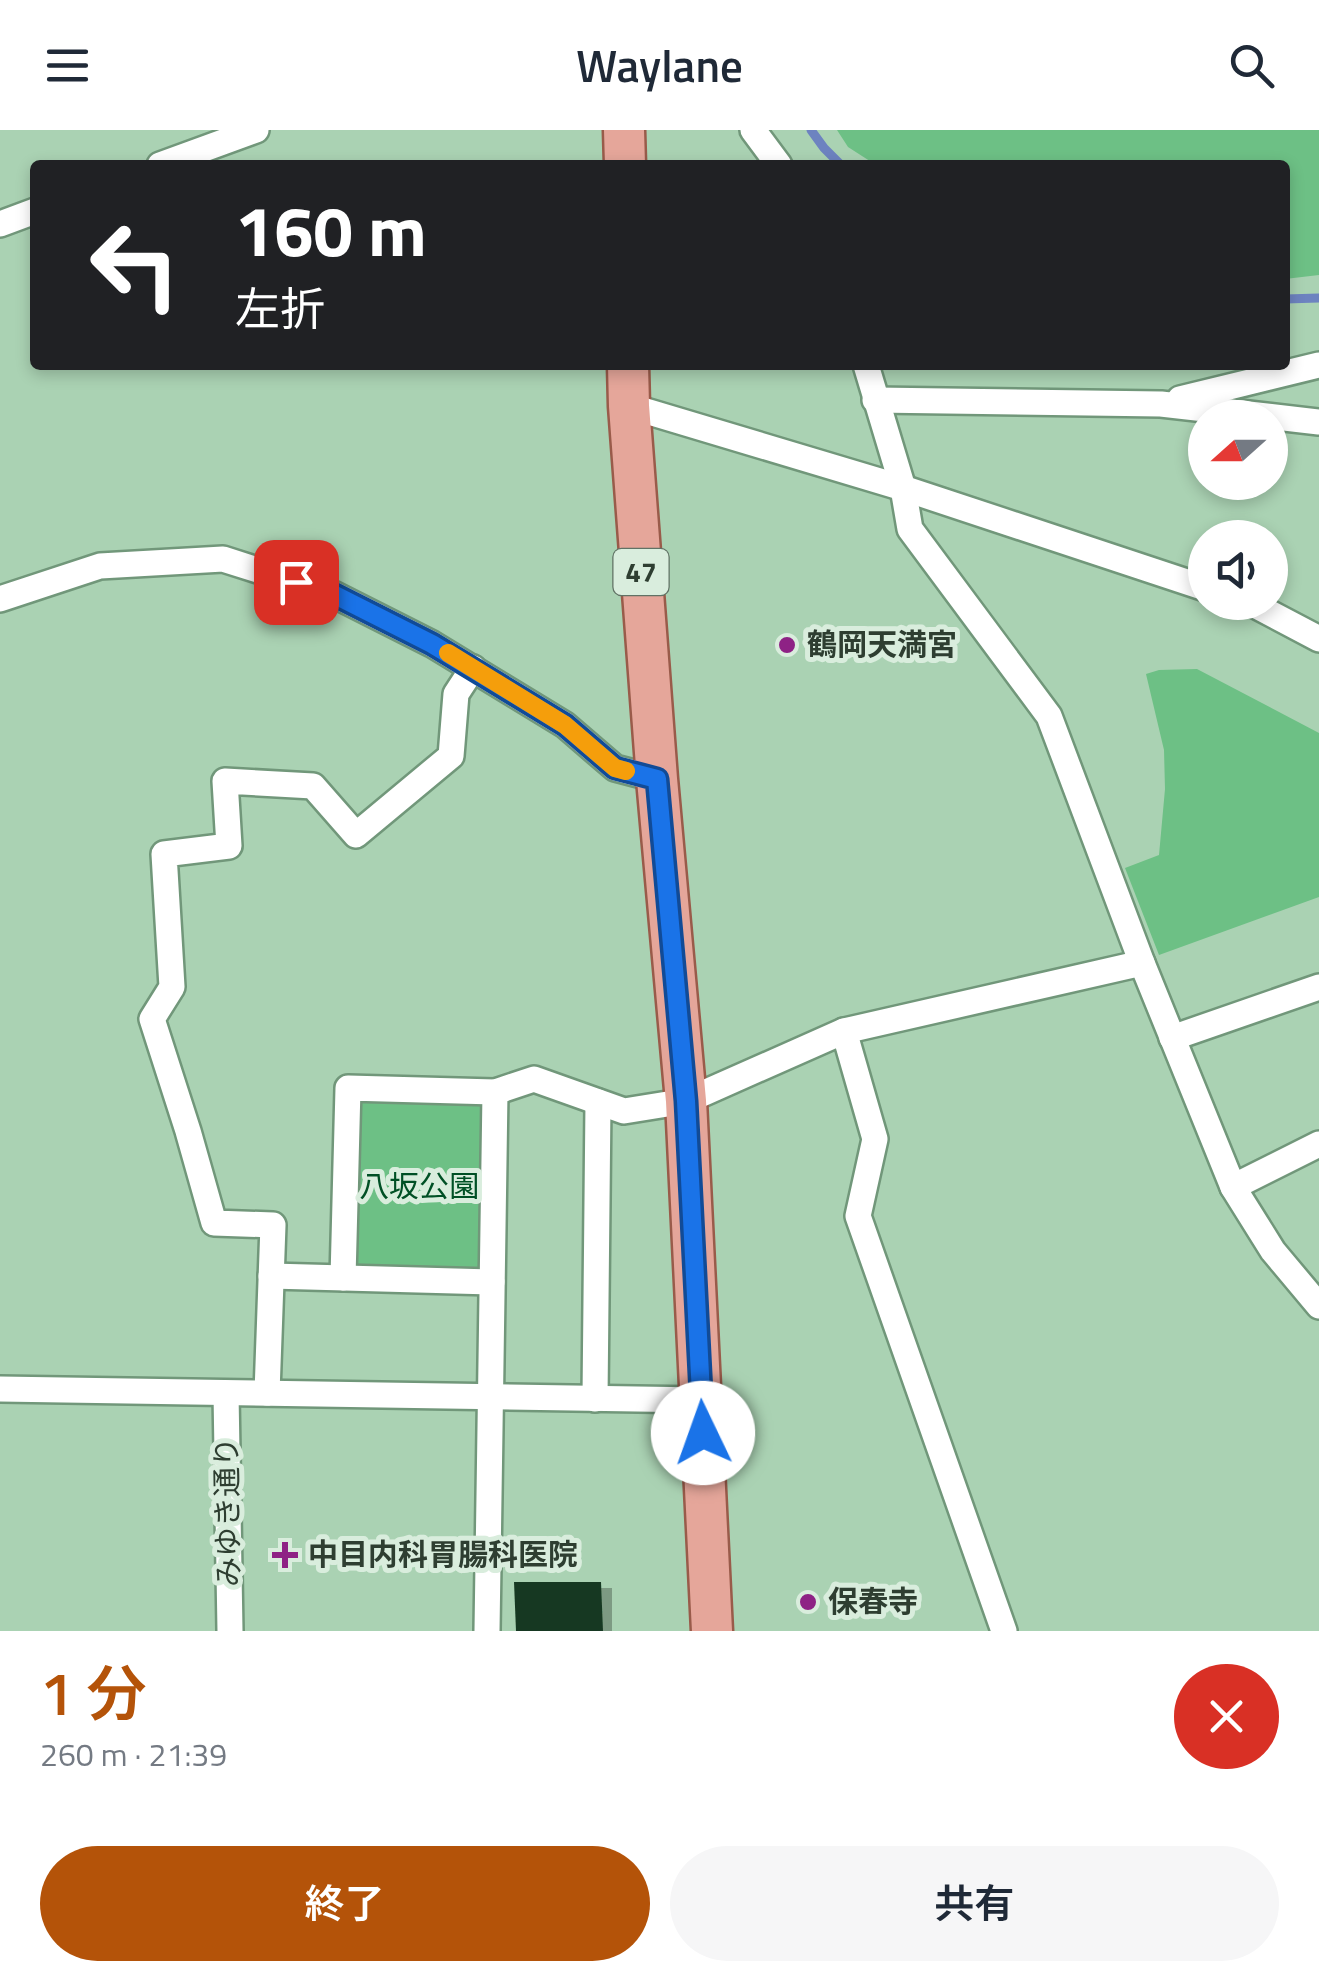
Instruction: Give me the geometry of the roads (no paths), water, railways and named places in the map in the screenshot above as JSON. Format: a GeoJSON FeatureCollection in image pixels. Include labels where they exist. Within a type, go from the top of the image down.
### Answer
{"type":"FeatureCollection","features":[{"type":"Feature","properties":{"kind":"main road"},"geometry":{"type":"LineString","coordinates":[[624,130],[624,160]]}},
{"type":"Feature","properties":{"kind":"main road","name":"47"},"geometry":{"type":"LineString","coordinates":[[628,370],[657,779],[686,1101],[712,1631]]}},
{"type":"Feature","properties":{"kind":"street"},"geometry":{"type":"LineString","coordinates":[[174,160],[256,130]]}},
{"type":"Feature","properties":{"kind":"street"},"geometry":{"type":"LineString","coordinates":[[753,130],[774,160]]}},
{"type":"Feature","properties":{"kind":"street"},"geometry":{"type":"LineString","coordinates":[[0,224],[30,213]]}},
{"type":"Feature","properties":{"kind":"street"},"geometry":{"type":"LineString","coordinates":[[1161,404],[1319,365]]}},
{"type":"Feature","properties":{"kind":"street"},"geometry":{"type":"LineString","coordinates":[[867,370],[903,488],[910,528],[1050,716],[1142,963],[1233,1186],[1272,1251],[1319,1306]]}},
{"type":"Feature","properties":{"kind":"street"},"geometry":{"type":"LineString","coordinates":[[875,400],[1161,404],[1319,422]]}},
{"type":"Feature","properties":{"kind":"street"},"geometry":{"type":"LineString","coordinates":[[629,406],[903,488],[1188,582]]}},
{"type":"Feature","properties":{"kind":"street"},"geometry":{"type":"LineString","coordinates":[[0,599],[100,566],[223,560],[333,594],[473,668],[565,725],[615,768],[657,779]]}},
{"type":"Feature","properties":{"kind":"street"},"geometry":{"type":"LineString","coordinates":[[1283,620],[1319,639]]}},
{"type":"Feature","properties":{"kind":"street"},"geometry":{"type":"LineString","coordinates":[[267,1393],[273,1225],[214,1223],[152,1019],[172,987],[164,854],[229,846],[225,781],[313,786],[356,835],[451,756],[456,694],[473,668]]}},
{"type":"Feature","properties":{"kind":"street"},"geometry":{"type":"LineString","coordinates":[[343,1278],[348,1088],[496,1092],[534,1079],[624,1111],[686,1101],[844,1031],[1142,963]]}},
{"type":"Feature","properties":{"kind":"street"},"geometry":{"type":"LineString","coordinates":[[1172,1038],[1319,987]]}},
{"type":"Feature","properties":{"kind":"street"},"geometry":{"type":"LineString","coordinates":[[844,1031],[875,1139],[858,1216],[1004,1631]]}},
{"type":"Feature","properties":{"kind":"street"},"geometry":{"type":"LineString","coordinates":[[487,1631],[496,1092]]}},
{"type":"Feature","properties":{"kind":"street"},"geometry":{"type":"LineString","coordinates":[[595,1399],[598,1102]]}},
{"type":"Feature","properties":{"kind":"street"},"geometry":{"type":"LineString","coordinates":[[1233,1186],[1319,1144]]}},
{"type":"Feature","properties":{"kind":"street"},"geometry":{"type":"LineString","coordinates":[[271,1276],[492,1282]]}},
{"type":"Feature","properties":{"kind":"street"},"geometry":{"type":"LineString","coordinates":[[0,1389],[702,1400]]}},
{"type":"Feature","properties":{"kind":"street","name":"みゆき通り"},"geometry":{"type":"LineString","coordinates":[[226,1393],[230,1631]]}},
{"type":"Feature","properties":{"kind":"waterway"},"geometry":{"type":"LineString","coordinates":[[811,130],[836,160]]}},
{"type":"Feature","properties":{"kind":"waterway"},"geometry":{"type":"LineString","coordinates":[[1290,299],[1319,298]]}},
{"type":"Feature","properties":{"kind":"place","name":"鶴岡天満宮"},"geometry":{"type":"Point","coordinates":[787,645]}},
{"type":"Feature","properties":{"kind":"place","name":"中目内科胃腸科医院"},"geometry":{"type":"Point","coordinates":[285,1555]}},
{"type":"Feature","properties":{"kind":"place","name":"保春寺"},"geometry":{"type":"Point","coordinates":[808,1602]}},
{"type":"Feature","properties":{"kind":"park label","name":"八坂公園"},"geometry":{"type":"Point","coordinates":[419,1187]}}]}
